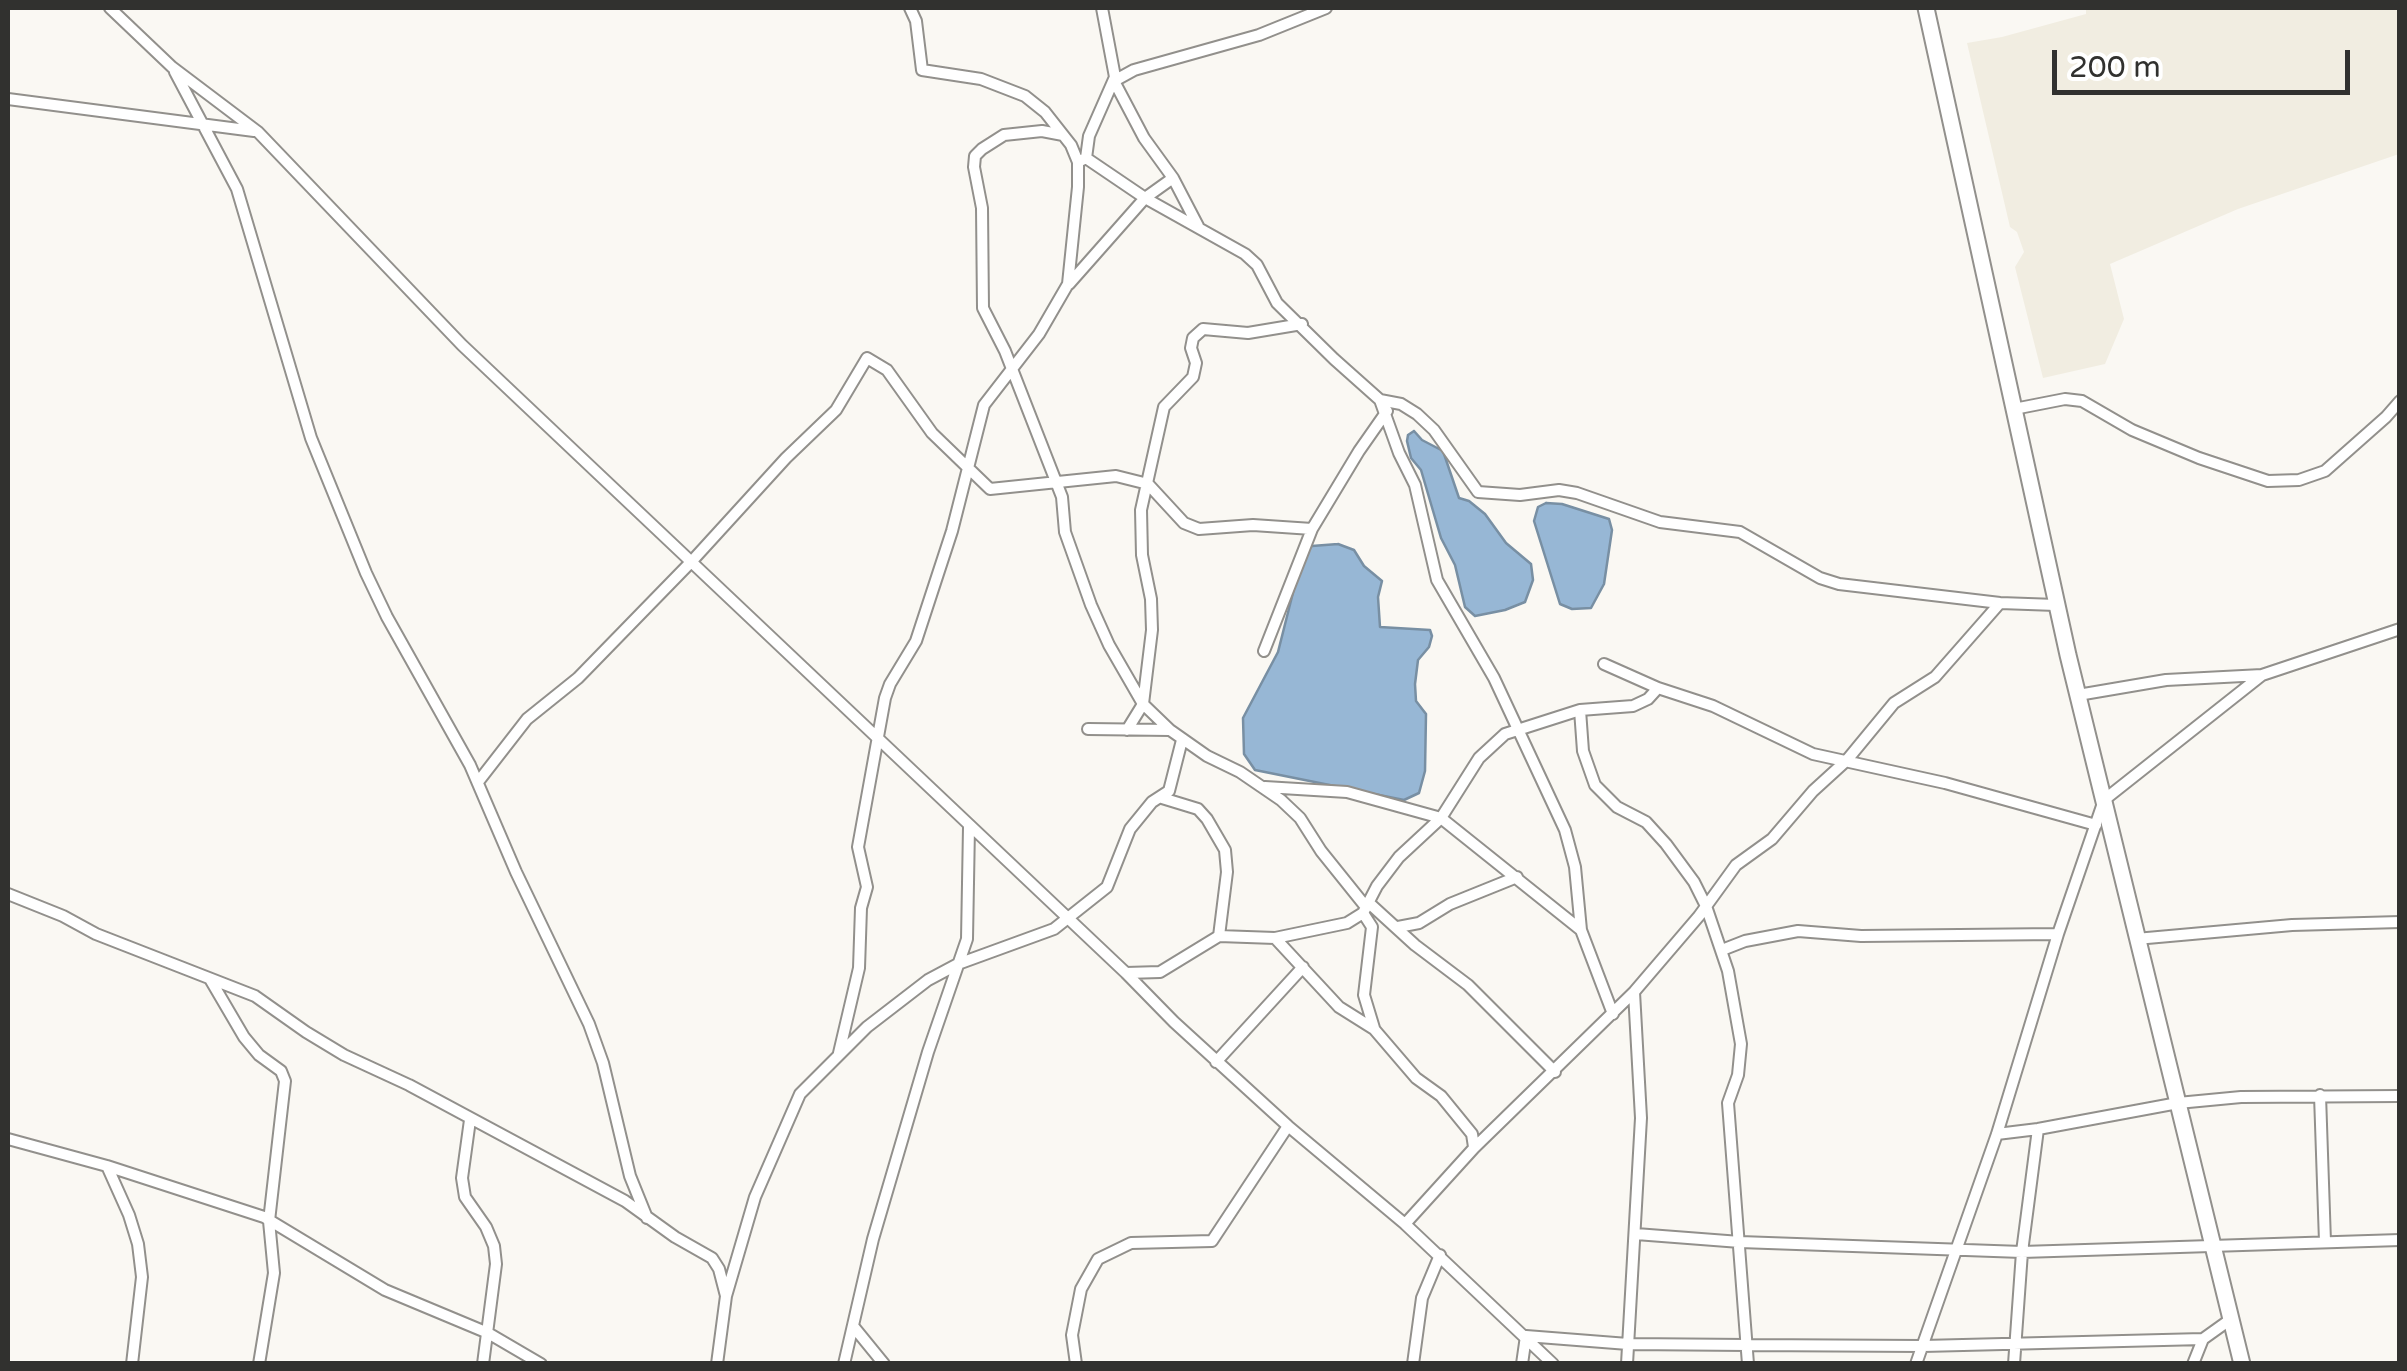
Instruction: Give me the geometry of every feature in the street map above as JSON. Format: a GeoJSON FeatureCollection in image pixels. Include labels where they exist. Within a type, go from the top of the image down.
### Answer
{"type":"FeatureCollection","features":[{"type":"Feature","properties":{"kind":"main road"},"geometry":{"type":"LineString","coordinates":[[1926,8],[2056,604],[2242,1364]]}},
{"type":"Feature","properties":{"kind":"street"},"geometry":{"type":"LineString","coordinates":[[110,8],[172,67],[258,132],[462,345],[1066,920],[1216,1062],[1406,1224],[1553,1364]]}},
{"type":"Feature","properties":{"kind":"street"},"geometry":{"type":"LineString","coordinates":[[910,8],[916,21],[922,70],[981,79],[1026,96],[1045,112],[1082,160],[1245,254],[1278,303],[1380,400],[1419,498],[1436,580],[1494,678],[1565,830],[1574,867],[1581,930],[1613,1014]]}},
{"type":"Feature","properties":{"kind":"street"},"geometry":{"type":"LineString","coordinates":[[1102,8],[1114,80],[1144,138],[1173,178],[1200,228]]}},
{"type":"Feature","properties":{"kind":"street"},"geometry":{"type":"LineString","coordinates":[[1068,284],[1082,160],[1114,80],[1166,60],[1259,34],[1326,8]]}},
{"type":"Feature","properties":{"kind":"street"},"geometry":{"type":"LineString","coordinates":[[172,67],[237,189],[312,438],[342,518],[388,617],[478,782],[589,1024],[603,1063],[630,1176],[647,1218]]}},
{"type":"Feature","properties":{"kind":"street"},"geometry":{"type":"LineString","coordinates":[[8,99],[258,132]]}},
{"type":"Feature","properties":{"kind":"street"},"geometry":{"type":"LineString","coordinates":[[1063,135],[1004,135],[976,156],[975,177],[982,208],[984,308],[1012,366],[1062,497],[1069,546],[1108,644],[1143,704],[1170,730],[1264,787],[1300,818],[1320,851],[1366,908],[1398,927],[1468,985],[1555,1072]]}},
{"type":"Feature","properties":{"kind":"street"},"geometry":{"type":"LineString","coordinates":[[839,1053],[859,968],[861,908],[867,887],[858,847],[890,684],[916,640],[952,532],[984,405],[1039,334],[1068,284],[1145,198],[1173,178]]}},
{"type":"Feature","properties":{"kind":"street"},"geometry":{"type":"LineString","coordinates":[[1127,730],[1143,704],[1152,630],[1141,540],[1142,510],[1164,407],[1193,377],[1196,363],[1191,343],[1203,330],[1248,333],[1302,324]]}},
{"type":"Feature","properties":{"kind":"street"},"geometry":{"type":"LineString","coordinates":[[478,782],[526,718],[578,678],[836,410],[867,358],[887,370],[932,433],[990,489],[1108,476],[1148,484],[1184,523],[1199,529],[1253,525],[1312,529]]}},
{"type":"Feature","properties":{"kind":"street"},"geometry":{"type":"LineString","coordinates":[[2014,409],[2065,398],[2082,401],[2132,430],[2200,458],[2268,480],[2298,480],[2324,471],[2400,401]]}},
{"type":"Feature","properties":{"kind":"street"},"geometry":{"type":"LineString","coordinates":[[1380,400],[1417,414],[1434,430],[1478,492],[1576,492],[1660,522],[1740,532],[1820,578],[1839,584],[2000,603],[2056,604]]}},
{"type":"Feature","properties":{"kind":"street"},"geometry":{"type":"LineString","coordinates":[[1264,651],[1312,529],[1358,450],[1393,402]]}},
{"type":"Feature","properties":{"kind":"street"},"geometry":{"type":"LineString","coordinates":[[1406,1224],[1474,1148],[1634,992],[1736,865],[1772,839],[1813,790],[1847,760],[1894,703],[1934,677],[2000,603]]}},
{"type":"Feature","properties":{"kind":"street"},"geometry":{"type":"LineString","coordinates":[[2078,694],[2166,680],[2262,675],[2400,629]]}},
{"type":"Feature","properties":{"kind":"street"},"geometry":{"type":"LineString","coordinates":[[1604,664],[1713,706],[1813,754],[1944,782],[2096,825]]}},
{"type":"Feature","properties":{"kind":"street"},"geometry":{"type":"LineString","coordinates":[[1916,1364],[1997,1134],[2104,800],[2262,675]]}},
{"type":"Feature","properties":{"kind":"street"},"geometry":{"type":"LineString","coordinates":[[1126,973],[1160,972],[1219,936],[1275,938],[1336,926],[1366,908],[1399,857],[1442,818],[1479,758],[1504,734],[1580,710],[1633,706],[1648,699],[1658,688]]}},
{"type":"Feature","properties":{"kind":"street"},"geometry":{"type":"LineString","coordinates":[[1580,710],[1583,751],[1595,785],[1617,807],[1656,831],[1694,882],[1722,950],[1741,1044],[1738,1075],[1728,1103],[1748,1364]]}},
{"type":"Feature","properties":{"kind":"street"},"geometry":{"type":"LineString","coordinates":[[1088,729],[1170,730]]}},
{"type":"Feature","properties":{"kind":"street"},"geometry":{"type":"LineString","coordinates":[[717,1364],[726,1296],[755,1197],[792,1110],[808,1086],[900,999],[958,964],[1042,934],[1107,887],[1130,830],[1174,782],[1182,740]]}},
{"type":"Feature","properties":{"kind":"street"},"geometry":{"type":"LineString","coordinates":[[1264,787],[1347,792],[1442,818],[1581,930]]}},
{"type":"Feature","properties":{"kind":"street"},"geometry":{"type":"LineString","coordinates":[[1162,798],[1198,809],[1225,850],[1219,936]]}},
{"type":"Feature","properties":{"kind":"street"},"geometry":{"type":"LineString","coordinates":[[844,1364],[873,1239],[969,928],[969,827]]}},
{"type":"Feature","properties":{"kind":"street"},"geometry":{"type":"LineString","coordinates":[[1398,927],[1419,923],[1450,904],[1518,877]]}},
{"type":"Feature","properties":{"kind":"street"},"geometry":{"type":"LineString","coordinates":[[8,894],[64,916],[96,934],[255,996],[318,1040],[625,1201],[712,1258],[726,1296]]}},
{"type":"Feature","properties":{"kind":"street"},"geometry":{"type":"LineString","coordinates":[[1366,908],[1372,938],[1366,958],[1364,995],[1374,1029]]}},
{"type":"Feature","properties":{"kind":"street"},"geometry":{"type":"LineString","coordinates":[[2136,940],[2292,925],[2400,922]]}},
{"type":"Feature","properties":{"kind":"street"},"geometry":{"type":"LineString","coordinates":[[1722,950],[1745,941],[1798,931],[1861,936],[2058,934]]}},
{"type":"Feature","properties":{"kind":"street"},"geometry":{"type":"LineString","coordinates":[[1275,938],[1339,1007],[1374,1029],[1416,1078],[1441,1096],[1472,1134],[1474,1148]]}},
{"type":"Feature","properties":{"kind":"street"},"geometry":{"type":"LineString","coordinates":[[1216,1062],[1303,967]]}},
{"type":"Feature","properties":{"kind":"street"},"geometry":{"type":"LineString","coordinates":[[209,978],[244,1036],[258,1055],[281,1071],[284,1080],[269,1221],[274,1273],[259,1364]]}},
{"type":"Feature","properties":{"kind":"street"},"geometry":{"type":"LineString","coordinates":[[1627,1364],[1641,1118],[1634,992]]}},
{"type":"Feature","properties":{"kind":"street"},"geometry":{"type":"LineString","coordinates":[[1997,1134],[2178,1103],[2320,1095],[2400,1096]]}},
{"type":"Feature","properties":{"kind":"street"},"geometry":{"type":"LineString","coordinates":[[2320,1095],[2325,1242]]}},
{"type":"Feature","properties":{"kind":"street"},"geometry":{"type":"LineString","coordinates":[[470,1120],[462,1178],[465,1197],[490,1236],[496,1264],[483,1364]]}},
{"type":"Feature","properties":{"kind":"street"},"geometry":{"type":"LineString","coordinates":[[1076,1364],[1072,1335],[1080,1289],[1098,1259],[1131,1244],[1212,1241],[1288,1126]]}},
{"type":"Feature","properties":{"kind":"street"},"geometry":{"type":"LineString","coordinates":[[2014,1364],[2022,1252],[2038,1130]]}},
{"type":"Feature","properties":{"kind":"street"},"geometry":{"type":"LineString","coordinates":[[8,1139],[230,1204],[269,1221],[384,1290],[488,1333],[540,1364]]}},
{"type":"Feature","properties":{"kind":"street"},"geometry":{"type":"LineString","coordinates":[[107,1166],[129,1215],[140,1261],[141,1292],[132,1364]]}},
{"type":"Feature","properties":{"kind":"street"},"geometry":{"type":"LineString","coordinates":[[1636,1234],[1740,1242],[2022,1252],[2400,1240]]}},
{"type":"Feature","properties":{"kind":"street"},"geometry":{"type":"LineString","coordinates":[[1413,1364],[1422,1298],[1440,1255]]}},
{"type":"Feature","properties":{"kind":"street"},"geometry":{"type":"LineString","coordinates":[[2194,1364],[2203,1340],[2231,1319]]}},
{"type":"Feature","properties":{"kind":"street"},"geometry":{"type":"LineString","coordinates":[[853,1326],[884,1364]]}},
{"type":"Feature","properties":{"kind":"street"},"geometry":{"type":"LineString","coordinates":[[1526,1336],[1628,1344],[1747,1345],[2203,1340]]}},
{"type":"Feature","properties":{"kind":"street"},"geometry":{"type":"LineString","coordinates":[[1522,1364],[1526,1336]]}},
{"type":"Feature","properties":{"kind":"shaded area"},"geometry":{"type":"Polygon","coordinates":[[[2086,8],[2399,8],[2399,154],[2238,209],[2110,264],[2124,319],[2105,364],[2043,378],[2015,267],[2024,252],[2017,232],[2010,227],[1967,43],[2086,14],[2086,8]]]}},
{"type":"Feature","properties":{"kind":"water"},"geometry":{"type":"Polygon","coordinates":[[[1414,431],[1443,451],[1459,498],[1485,514],[1506,543],[1531,564],[1533,580],[1525,602],[1475,616],[1465,607],[1455,565],[1441,538],[1421,470],[1411,458],[1407,441],[1414,431]]]}},
{"type":"Feature","properties":{"kind":"water"},"geometry":{"type":"Polygon","coordinates":[[[1546,503],[1609,519],[1612,530],[1604,584],[1591,608],[1572,609],[1560,604],[1534,521],[1538,507],[1546,503]]]}},
{"type":"Feature","properties":{"kind":"water"},"geometry":{"type":"Polygon","coordinates":[[[1338,544],[1354,550],[1364,566],[1382,581],[1378,597],[1380,627],[1430,630],[1432,636],[1418,660],[1415,684],[1416,701],[1426,714],[1425,771],[1419,793],[1404,800],[1255,770],[1244,754],[1243,718],[1278,652],[1303,553],[1312,546],[1338,544]]]}}]}
